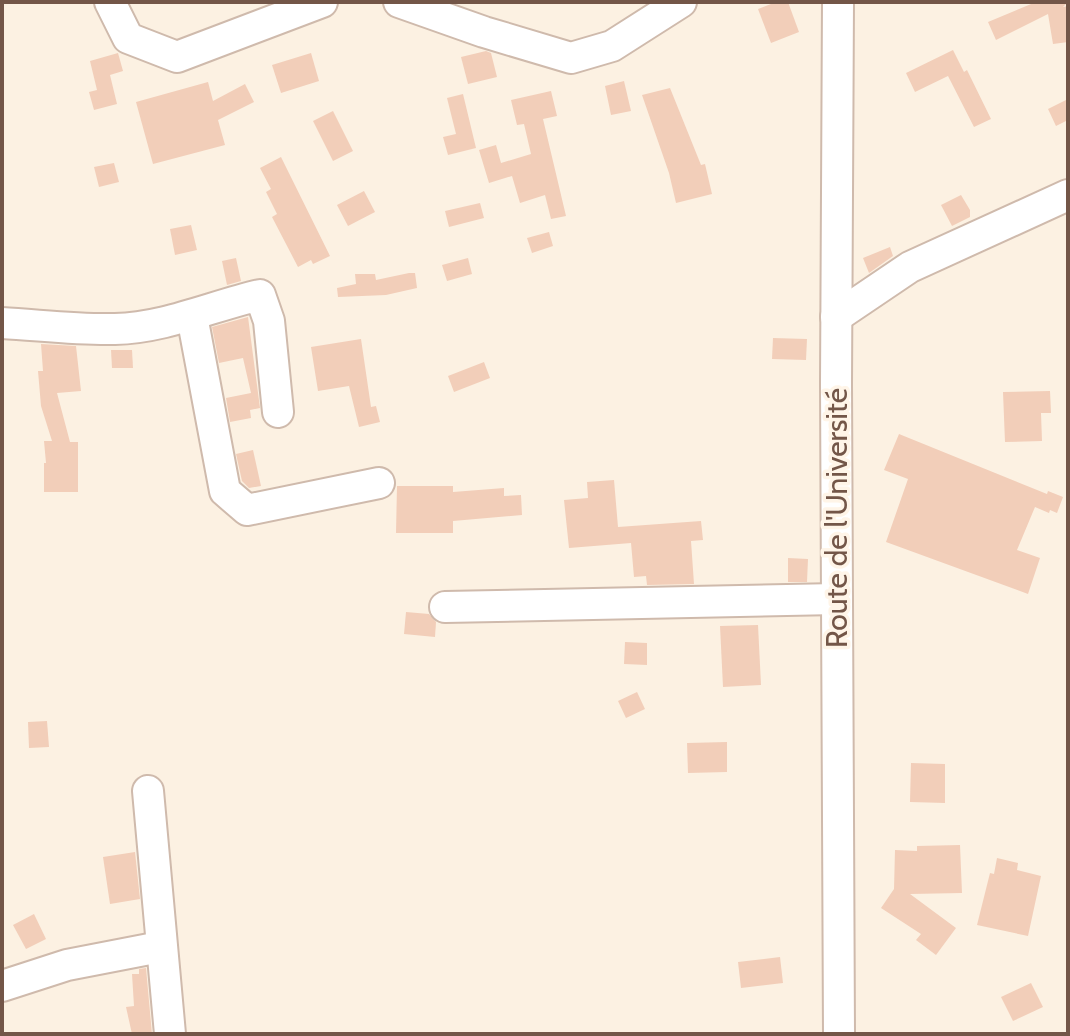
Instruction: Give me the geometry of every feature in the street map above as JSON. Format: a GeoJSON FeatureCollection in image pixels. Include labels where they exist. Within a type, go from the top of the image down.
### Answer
{"type":"FeatureCollection","features":[{"type":"Feature","properties":{"kind":"street"},"geometry":{"type":"LineString","coordinates":[[110,2],[128,38],[177,57],[322,2]]}},
{"type":"Feature","properties":{"kind":"street"},"geometry":{"type":"LineString","coordinates":[[399,2],[571,58],[612,46],[681,2]]}},
{"type":"Feature","properties":{"kind":"street","name":"Route de l'Université"},"geometry":{"type":"LineString","coordinates":[[838,2],[839,1034]]}},
{"type":"Feature","properties":{"kind":"street"},"geometry":{"type":"LineString","coordinates":[[836,317],[910,267],[1068,195]]}},
{"type":"Feature","properties":{"kind":"street"},"geometry":{"type":"LineString","coordinates":[[2,323],[116,329],[192,316],[220,304],[260,295],[269,321],[278,412]]}},
{"type":"Feature","properties":{"kind":"street"},"geometry":{"type":"LineString","coordinates":[[192,316],[225,491],[247,510],[379,483]]}},
{"type":"Feature","properties":{"kind":"street"},"geometry":{"type":"LineString","coordinates":[[445,607],[837,599]]}},
{"type":"Feature","properties":{"kind":"street"},"geometry":{"type":"LineString","coordinates":[[148,791],[170,1034]]}},
{"type":"Feature","properties":{"kind":"street"},"geometry":{"type":"LineString","coordinates":[[2,986],[67,965],[160,947]]}},
{"type":"Feature","properties":{"kind":"building"},"geometry":{"type":"Polygon","coordinates":[[[776,2],[788,2],[799,32],[771,43],[758,9],[776,2]]]}},
{"type":"Feature","properties":{"kind":"building"},"geometry":{"type":"Polygon","coordinates":[[[1036,2],[1068,2],[1063,7],[1068,6],[1068,42],[1053,44],[1048,14],[996,40],[988,22],[1036,2]]]}},
{"type":"Feature","properties":{"kind":"building"},"geometry":{"type":"Polygon","coordinates":[[[953,50],[964,72],[967,70],[991,119],[974,127],[948,76],[915,92],[906,73],[953,50]]]}},
{"type":"Feature","properties":{"kind":"building"},"geometry":{"type":"Polygon","coordinates":[[[486,51],[491,53],[497,77],[468,84],[461,57],[486,51]]]}},
{"type":"Feature","properties":{"kind":"building"},"geometry":{"type":"Polygon","coordinates":[[[118,53],[123,71],[110,75],[117,104],[94,110],[89,92],[97,90],[90,61],[118,53]]]}},
{"type":"Feature","properties":{"kind":"building"},"geometry":{"type":"Polygon","coordinates":[[[311,53],[319,81],[281,93],[272,65],[311,53]]]}},
{"type":"Feature","properties":{"kind":"building"},"geometry":{"type":"Polygon","coordinates":[[[624,81],[631,111],[611,115],[605,86],[624,81]]]}},
{"type":"Feature","properties":{"kind":"building"},"geometry":{"type":"Polygon","coordinates":[[[208,82],[213,101],[245,84],[254,102],[218,120],[225,145],[153,164],[136,102],[208,82]]]}},
{"type":"Feature","properties":{"kind":"building"},"geometry":{"type":"Polygon","coordinates":[[[670,88],[701,165],[705,164],[712,194],[676,203],[642,95],[670,88]]]}},
{"type":"Feature","properties":{"kind":"building"},"geometry":{"type":"Polygon","coordinates":[[[551,91],[557,116],[543,119],[566,216],[551,219],[545,195],[520,203],[512,176],[489,183],[479,150],[496,145],[501,163],[531,154],[524,124],[517,125],[511,100],[551,91]]]}},
{"type":"Feature","properties":{"kind":"building"},"geometry":{"type":"Polygon","coordinates":[[[463,94],[476,148],[448,155],[443,137],[456,134],[447,98],[463,94]]]}},
{"type":"Feature","properties":{"kind":"building"},"geometry":{"type":"Polygon","coordinates":[[[1068,99],[1068,120],[1056,126],[1048,109],[1068,99]]]}},
{"type":"Feature","properties":{"kind":"building"},"geometry":{"type":"Polygon","coordinates":[[[333,111],[353,151],[333,161],[313,121],[333,111]]]}},
{"type":"Feature","properties":{"kind":"building"},"geometry":{"type":"Polygon","coordinates":[[[281,157],[330,256],[313,264],[311,260],[298,267],[272,217],[277,214],[266,192],[271,189],[260,168],[281,157]]]}},
{"type":"Feature","properties":{"kind":"building"},"geometry":{"type":"Polygon","coordinates":[[[114,163],[119,182],[99,187],[94,167],[114,163]]]}},
{"type":"Feature","properties":{"kind":"building"},"geometry":{"type":"Polygon","coordinates":[[[364,191],[375,212],[348,226],[337,205],[364,191]]]}},
{"type":"Feature","properties":{"kind":"building"},"geometry":{"type":"Polygon","coordinates":[[[961,195],[970,210],[970,217],[952,226],[941,205],[961,195]]]}},
{"type":"Feature","properties":{"kind":"building"},"geometry":{"type":"Polygon","coordinates":[[[480,203],[484,218],[449,227],[445,211],[480,203]]]}},
{"type":"Feature","properties":{"kind":"building"},"geometry":{"type":"Polygon","coordinates":[[[191,225],[197,250],[175,255],[170,229],[191,225]]]}},
{"type":"Feature","properties":{"kind":"building"},"geometry":{"type":"Polygon","coordinates":[[[549,232],[553,246],[532,253],[527,238],[549,232]]]}},
{"type":"Feature","properties":{"kind":"building"},"geometry":{"type":"Polygon","coordinates":[[[890,247],[893,256],[869,273],[863,258],[890,247]]]}},
{"type":"Feature","properties":{"kind":"building"},"geometry":{"type":"Polygon","coordinates":[[[236,258],[241,281],[227,285],[222,261],[236,258]]]}},
{"type":"Feature","properties":{"kind":"building"},"geometry":{"type":"Polygon","coordinates":[[[468,258],[472,274],[447,281],[442,265],[468,258]]]}},
{"type":"Feature","properties":{"kind":"building"},"geometry":{"type":"Polygon","coordinates":[[[415,273],[417,288],[386,295],[338,297],[337,288],[356,284],[355,274],[375,274],[376,280],[415,273]]]}},
{"type":"Feature","properties":{"kind":"building"},"geometry":{"type":"Polygon","coordinates":[[[248,317],[260,408],[250,410],[251,418],[230,422],[226,398],[251,393],[243,358],[219,363],[212,327],[248,317]]]}},
{"type":"Feature","properties":{"kind":"building"},"geometry":{"type":"Polygon","coordinates":[[[773,338],[807,339],[806,360],[772,359],[773,338]]]}},
{"type":"Feature","properties":{"kind":"building"},"geometry":{"type":"Polygon","coordinates":[[[361,339],[371,407],[376,406],[380,422],[359,427],[349,386],[318,391],[311,347],[361,339]]]}},
{"type":"Feature","properties":{"kind":"building"},"geometry":{"type":"Polygon","coordinates":[[[41,344],[76,346],[81,391],[57,393],[70,442],[78,442],[78,492],[44,492],[44,441],[52,441],[41,406],[38,371],[43,371],[41,344]]]}},
{"type":"Feature","properties":{"kind":"building"},"geometry":{"type":"Polygon","coordinates":[[[111,350],[132,350],[133,368],[112,368],[111,350]]]}},
{"type":"Feature","properties":{"kind":"building"},"geometry":{"type":"Polygon","coordinates":[[[484,362],[490,378],[454,392],[448,376],[484,362]]]}},
{"type":"Feature","properties":{"kind":"building"},"geometry":{"type":"Polygon","coordinates":[[[1050,391],[1051,413],[1041,413],[1042,441],[1005,442],[1003,392],[1050,391]]]}},
{"type":"Feature","properties":{"kind":"building"},"geometry":{"type":"Polygon","coordinates":[[[899,434],[1047,494],[1048,491],[1063,497],[1057,513],[1035,507],[1017,550],[1040,558],[1028,594],[886,542],[908,479],[884,470],[899,434]]]}},
{"type":"Feature","properties":{"kind":"building"},"geometry":{"type":"Polygon","coordinates":[[[253,450],[261,486],[249,488],[242,481],[236,454],[253,450]]]}},
{"type":"Feature","properties":{"kind":"building"},"geometry":{"type":"Polygon","coordinates":[[[614,480],[618,527],[701,521],[703,540],[691,541],[694,584],[647,585],[646,576],[634,577],[631,543],[569,548],[564,500],[588,498],[587,482],[614,480]]]}},
{"type":"Feature","properties":{"kind":"building"},"geometry":{"type":"Polygon","coordinates":[[[397,486],[453,486],[453,492],[504,488],[504,496],[521,495],[522,515],[453,521],[453,533],[396,533],[397,486]]]}},
{"type":"Feature","properties":{"kind":"building"},"geometry":{"type":"Polygon","coordinates":[[[788,558],[808,559],[807,582],[788,582],[788,558]]]}},
{"type":"Feature","properties":{"kind":"building"},"geometry":{"type":"Polygon","coordinates":[[[406,612],[429,614],[436,622],[435,637],[404,634],[406,612]]]}},
{"type":"Feature","properties":{"kind":"building"},"geometry":{"type":"Polygon","coordinates":[[[758,625],[761,685],[723,687],[720,626],[758,625]]]}},
{"type":"Feature","properties":{"kind":"building"},"geometry":{"type":"Polygon","coordinates":[[[625,642],[647,643],[647,665],[624,664],[625,642]]]}},
{"type":"Feature","properties":{"kind":"building"},"geometry":{"type":"Polygon","coordinates":[[[637,692],[645,709],[626,718],[618,701],[637,692]]]}},
{"type":"Feature","properties":{"kind":"building"},"geometry":{"type":"Polygon","coordinates":[[[47,721],[49,747],[29,748],[28,722],[47,721]]]}},
{"type":"Feature","properties":{"kind":"building"},"geometry":{"type":"Polygon","coordinates":[[[727,742],[727,772],[688,773],[687,743],[727,742]]]}},
{"type":"Feature","properties":{"kind":"building"},"geometry":{"type":"Polygon","coordinates":[[[911,763],[945,764],[945,803],[910,802],[911,763]]]}},
{"type":"Feature","properties":{"kind":"building"},"geometry":{"type":"Polygon","coordinates":[[[960,845],[962,893],[910,894],[956,928],[936,955],[916,940],[921,934],[881,908],[894,889],[895,850],[917,851],[917,846],[960,845]]]}},
{"type":"Feature","properties":{"kind":"building"},"geometry":{"type":"Polygon","coordinates":[[[135,852],[140,899],[110,904],[103,857],[135,852]]]}},
{"type":"Feature","properties":{"kind":"building"},"geometry":{"type":"Polygon","coordinates":[[[997,858],[1018,863],[1017,870],[1041,876],[1028,936],[977,925],[990,873],[994,874],[997,858]]]}},
{"type":"Feature","properties":{"kind":"building"},"geometry":{"type":"Polygon","coordinates":[[[34,914],[46,939],[26,949],[13,925],[34,914]]]}},
{"type":"Feature","properties":{"kind":"building"},"geometry":{"type":"Polygon","coordinates":[[[780,957],[783,983],[741,988],[738,962],[780,957]]]}},
{"type":"Feature","properties":{"kind":"building"},"geometry":{"type":"Polygon","coordinates":[[[146,968],[152,1034],[132,1034],[126,1007],[134,1006],[132,974],[139,974],[139,969],[146,968]]]}},
{"type":"Feature","properties":{"kind":"building"},"geometry":{"type":"Polygon","coordinates":[[[1031,983],[1043,1007],[1013,1021],[1001,997],[1031,983]]]}}]}
